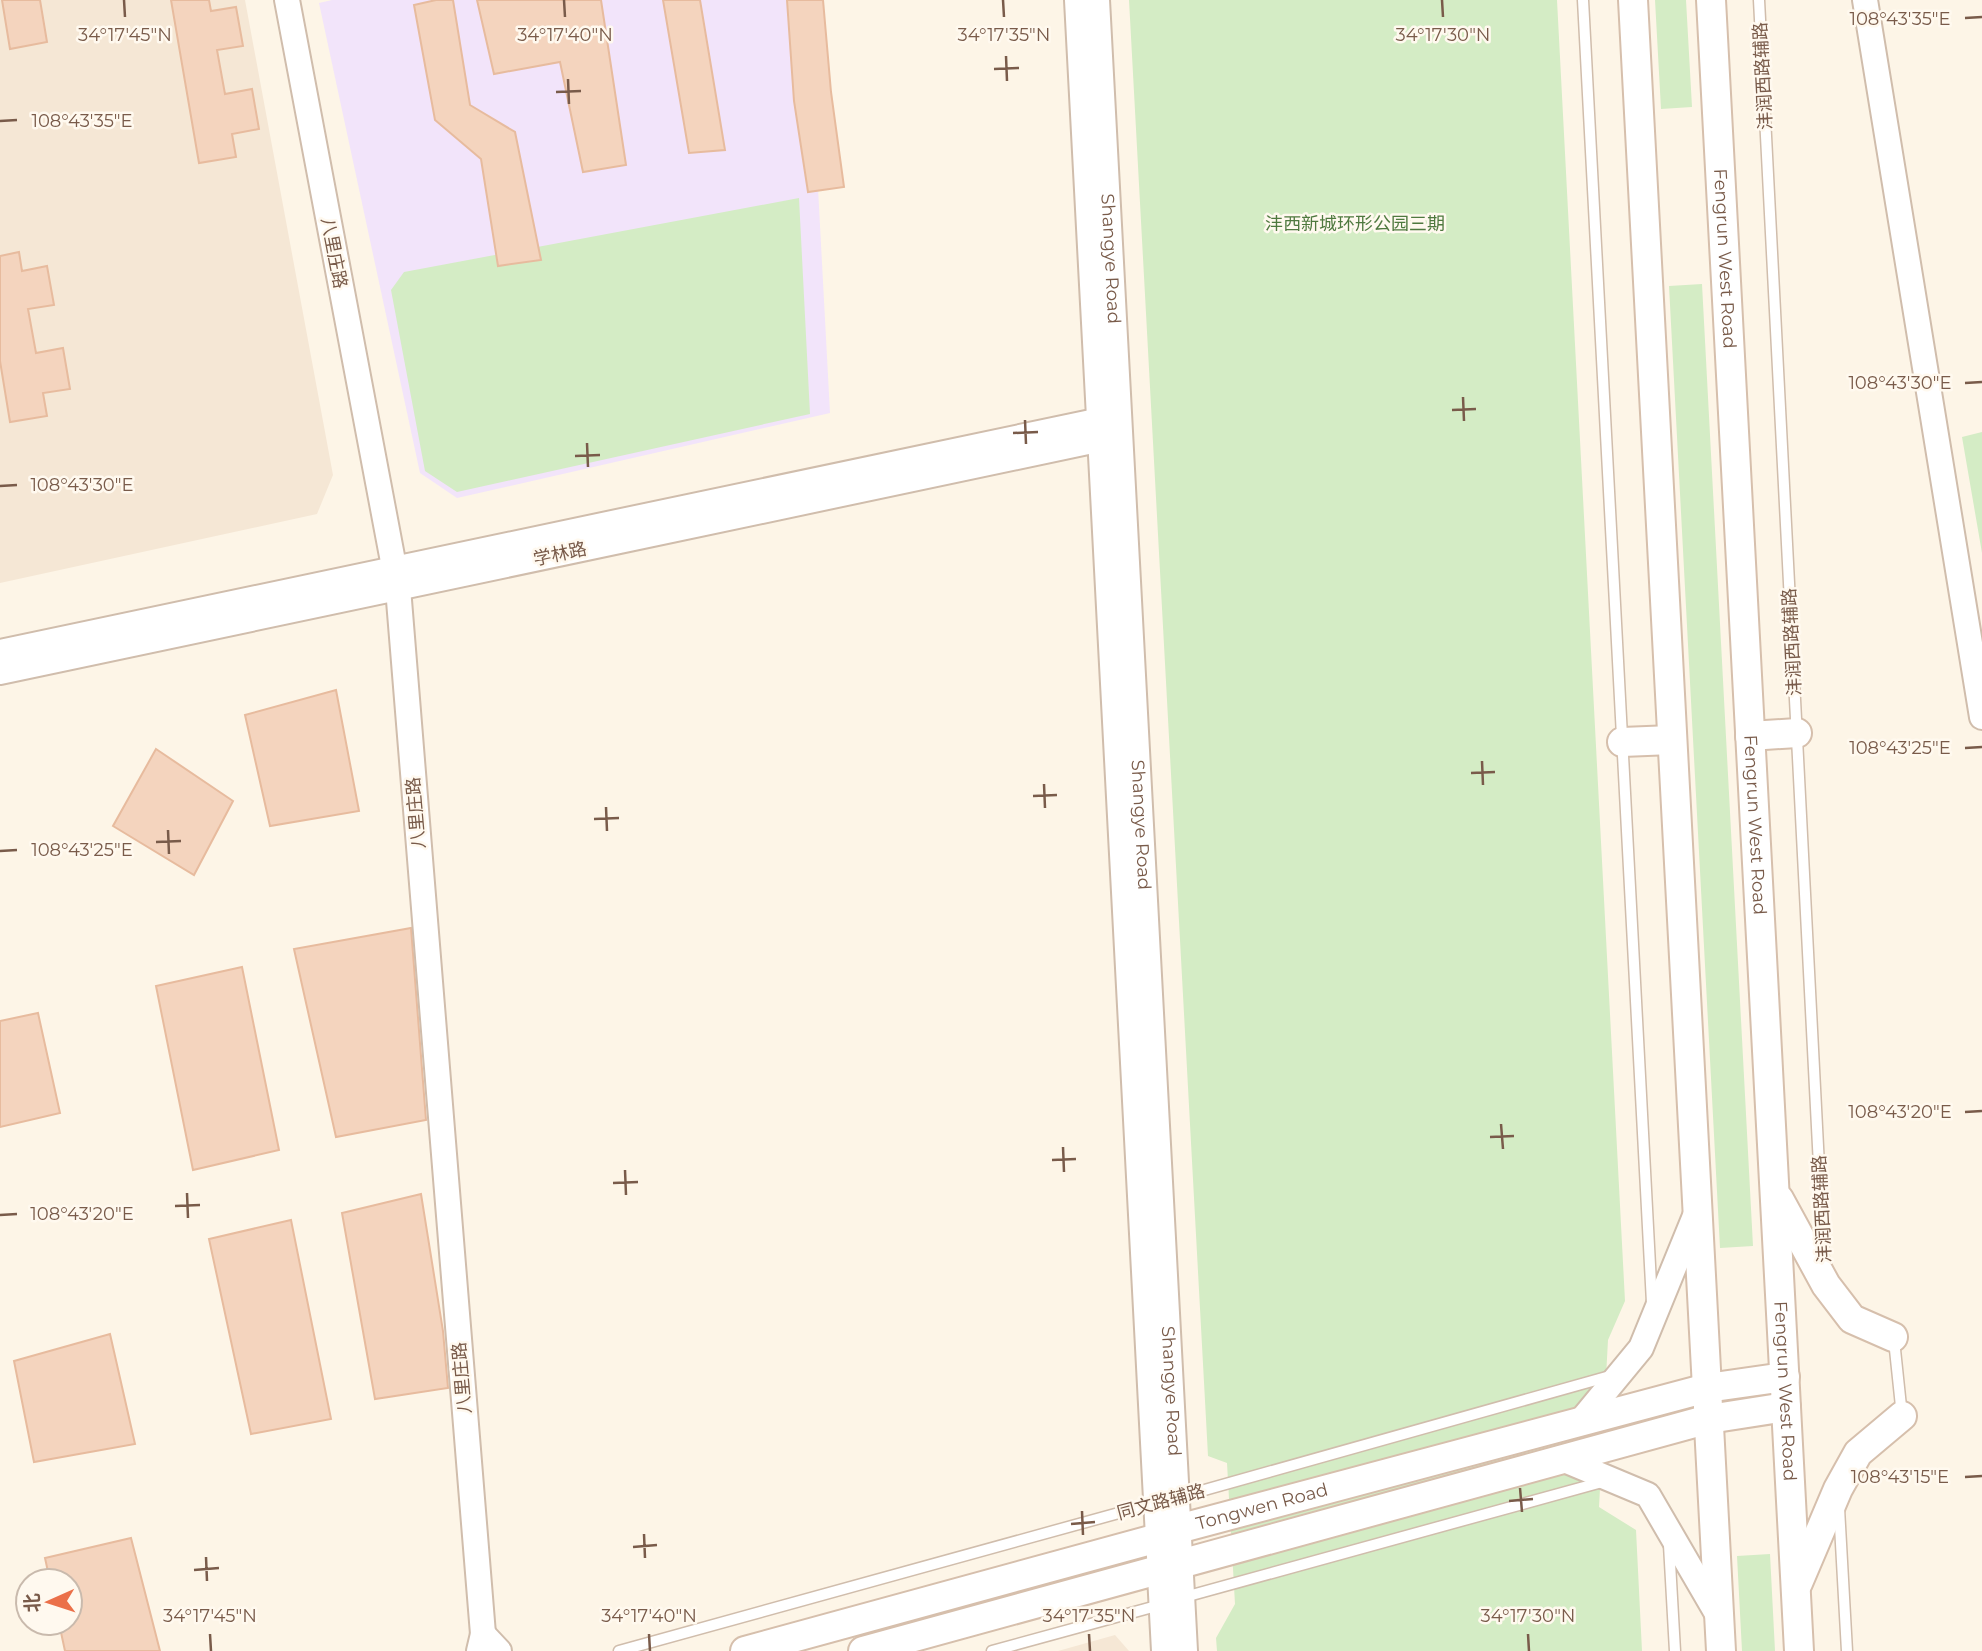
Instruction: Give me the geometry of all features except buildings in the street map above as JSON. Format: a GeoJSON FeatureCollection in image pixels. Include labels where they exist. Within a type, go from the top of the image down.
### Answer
{"type":"FeatureCollection","features":[{"type":"Feature","properties":{"kind":"main road"},"geometry":{"type":"LineString","coordinates":[[1633,0],[1721,1651]]}},
{"type":"Feature","properties":{"kind":"main road","name":"Fengrun West Road"},"geometry":{"type":"LineString","coordinates":[[1711,0],[1799,1651]]}},
{"type":"Feature","properties":{"kind":"main road"},"geometry":{"type":"LineString","coordinates":[[1750,736],[1797,733]]}},
{"type":"Feature","properties":{"kind":"main road"},"geometry":{"type":"LineString","coordinates":[[1622,742],[1672,740]]}},
{"type":"Feature","properties":{"kind":"main road"},"geometry":{"type":"LineString","coordinates":[[1774,1189],[1825,1285],[1852,1319],[1893,1337]]}},
{"type":"Feature","properties":{"kind":"main road","name":"Tongwen Road"},"geometry":{"type":"LineString","coordinates":[[745,1651],[1168,1533],[1707,1388],[1784,1377]]}},
{"type":"Feature","properties":{"kind":"main road","name":"Tongwen Road"},"geometry":{"type":"LineString","coordinates":[[863,1651],[1709,1419],[1786,1408]]}},
{"type":"Feature","properties":{"kind":"main road"},"geometry":{"type":"LineString","coordinates":[[1796,1589],[1838,1489],[1858,1453],[1902,1416]]}},
{"type":"Feature","properties":{"kind":"street","name":"八里庄路"},"geometry":{"type":"LineString","coordinates":[[287,0],[396,578],[487,1645]]}},
{"type":"Feature","properties":{"kind":"street","name":"Shangye Road"},"geometry":{"type":"LineString","coordinates":[[1077,0],[1109,428],[1172,1601],[1185,1651]]}},
{"type":"Feature","properties":{"kind":"street","name":"Shangye Road"},"geometry":{"type":"LineString","coordinates":[[1097,0],[1109,428]]}},
{"type":"Feature","properties":{"kind":"street"},"geometry":{"type":"LineString","coordinates":[[1865,0],[1982,717]]}},
{"type":"Feature","properties":{"kind":"street","name":"学林路"},"geometry":{"type":"LineString","coordinates":[[0,652],[396,578],[1109,428]]}},
{"type":"Feature","properties":{"kind":"street","name":"学林路"},"geometry":{"type":"LineString","coordinates":[[0,672],[396,578]]}},
{"type":"Feature","properties":{"kind":"street"},"geometry":{"type":"LineString","coordinates":[[1580,1422],[1641,1348],[1697,1210]]}},
{"type":"Feature","properties":{"kind":"street"},"geometry":{"type":"LineString","coordinates":[[1562,1459],[1648,1495],[1719,1617]]}},
{"type":"Feature","properties":{"kind":"street","name":"Shangye Road"},"geometry":{"type":"LineString","coordinates":[[1164,1651],[1172,1601]]}},
{"type":"Feature","properties":{"kind":"lane"},"geometry":{"type":"LineString","coordinates":[[1583,0],[1653,1319]]}},
{"type":"Feature","properties":{"kind":"lane","name":"沣润西路辅路"},"geometry":{"type":"LineString","coordinates":[[1759,0],[1825,1285]]}},
{"type":"Feature","properties":{"kind":"lane"},"geometry":{"type":"LineString","coordinates":[[1893,1337],[1902,1416]]}},
{"type":"Feature","properties":{"kind":"lane","name":"同文路辅路"},"geometry":{"type":"LineString","coordinates":[[619,1651],[1620,1373]]}},
{"type":"Feature","properties":{"kind":"lane"},"geometry":{"type":"LineString","coordinates":[[992,1651],[1611,1479]]}},
{"type":"Feature","properties":{"kind":"lane"},"geometry":{"type":"LineString","coordinates":[[1838,1489],[1847,1651]]}},
{"type":"Feature","properties":{"kind":"lane"},"geometry":{"type":"LineString","coordinates":[[1668,1530],[1675,1651]]}},
{"type":"Feature","properties":{"kind":"shaded area"},"geometry":{"type":"Polygon","coordinates":[[[0,0],[245,0],[333,475],[317,514],[0,583],[0,0]]]}},
{"type":"Feature","properties":{"kind":"shaded area"},"geometry":{"type":"Polygon","coordinates":[[[332,0],[808,0],[830,413],[457,498],[420,473],[319,3],[332,0]]]}},
{"type":"Feature","properties":{"kind":"shaded area"},"geometry":{"type":"Polygon","coordinates":[[[1115,1635],[1129,1651],[1058,1651],[1115,1635]]]}},
{"type":"Feature","properties":{"kind":"green space","name":"沣西新城环形公园三期"},"geometry":{"type":"Polygon","coordinates":[[[1129,0],[1557,0],[1625,1301],[1608,1340],[1599,1507],[1636,1530],[1642,1651],[1217,1651],[1216,1638],[1235,1604],[1227,1463],[1208,1456],[1129,0]]]}},
{"type":"Feature","properties":{"kind":"green space"},"geometry":{"type":"Polygon","coordinates":[[[1655,0],[1686,0],[1692,107],[1661,109],[1655,0]]]}},
{"type":"Feature","properties":{"kind":"green space"},"geometry":{"type":"Polygon","coordinates":[[[799,198],[810,414],[457,492],[425,471],[391,290],[404,272],[799,198]]]}},
{"type":"Feature","properties":{"kind":"green space"},"geometry":{"type":"Polygon","coordinates":[[[1702,284],[1753,1246],[1720,1248],[1669,286],[1702,284]]]}},
{"type":"Feature","properties":{"kind":"green space"},"geometry":{"type":"Polygon","coordinates":[[[1982,432],[1982,553],[1962,437],[1982,432]]]}},
{"type":"Feature","properties":{"kind":"green space"},"geometry":{"type":"Polygon","coordinates":[[[1770,1554],[1775,1651],[1742,1651],[1737,1556],[1770,1554]]]}}]}
